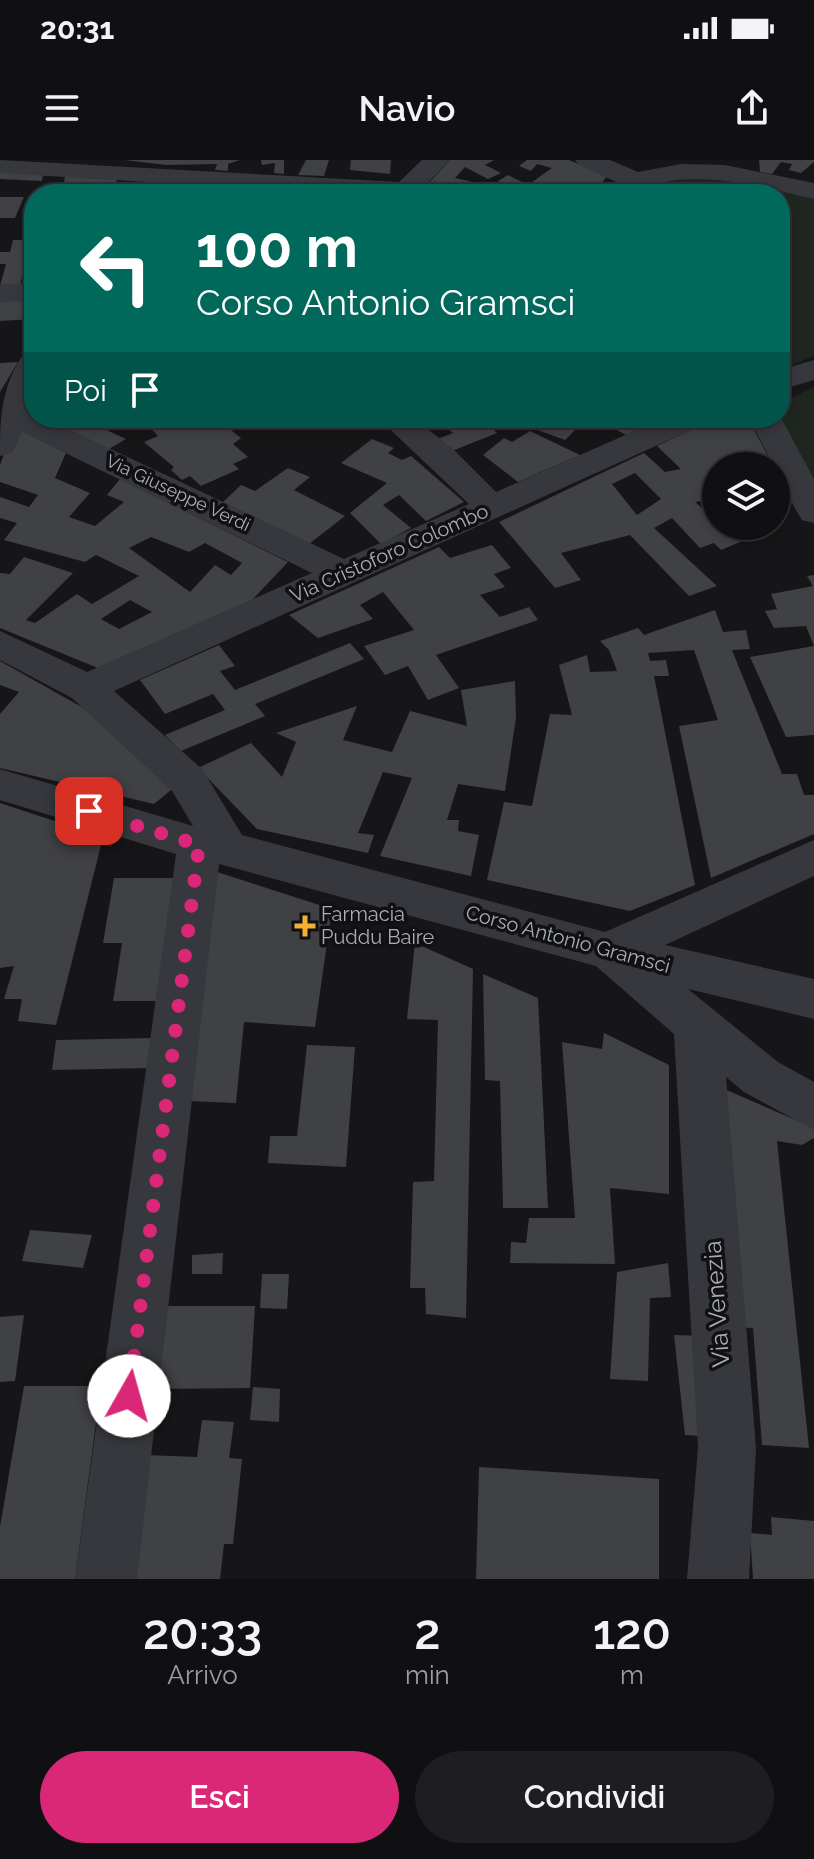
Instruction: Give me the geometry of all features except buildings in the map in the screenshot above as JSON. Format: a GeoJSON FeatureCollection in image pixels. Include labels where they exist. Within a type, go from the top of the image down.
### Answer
{"type":"FeatureCollection","features":[{"type":"Feature","properties":{"kind":"street"},"geometry":{"type":"LineString","coordinates":[[412,184],[437,160]]}},
{"type":"Feature","properties":{"kind":"street"},"geometry":{"type":"LineString","coordinates":[[588,160],[634,184]]}},
{"type":"Feature","properties":{"kind":"street"},"geometry":{"type":"LineString","coordinates":[[0,165],[58,174],[250,184]]}},
{"type":"Feature","properties":{"kind":"street"},"geometry":{"type":"LineString","coordinates":[[645,184],[665,173],[733,170],[787,184]]}},
{"type":"Feature","properties":{"kind":"street"},"geometry":{"type":"LineString","coordinates":[[790,185],[814,191]]}},
{"type":"Feature","properties":{"kind":"street"},"geometry":{"type":"LineString","coordinates":[[0,293],[24,292]]}},
{"type":"Feature","properties":{"kind":"street"},"geometry":{"type":"LineString","coordinates":[[790,377],[814,369]]}},
{"type":"Feature","properties":{"kind":"street"},"geometry":{"type":"LineString","coordinates":[[6,430],[24,386]]}},
{"type":"Feature","properties":{"kind":"street"},"geometry":{"type":"LineString","coordinates":[[406,428],[441,456],[492,508]]}},
{"type":"Feature","properties":{"kind":"street","name":"Via Cristoforo Colombo"},"geometry":{"type":"LineString","coordinates":[[86,688],[669,428]]}},
{"type":"Feature","properties":{"kind":"street"},"geometry":{"type":"LineString","coordinates":[[770,428],[814,512]]}},
{"type":"Feature","properties":{"kind":"street","name":"Via Giuseppe Verdi"},"geometry":{"type":"LineString","coordinates":[[6,430],[343,573]]}},
{"type":"Feature","properties":{"kind":"street"},"geometry":{"type":"LineString","coordinates":[[0,644],[86,688],[187,780],[213,846],[106,1579]]}},
{"type":"Feature","properties":{"kind":"street","name":"Corso Antonio Gramsci"},"geometry":{"type":"LineString","coordinates":[[0,784],[213,846],[608,951],[814,999]]}},
{"type":"Feature","properties":{"kind":"street"},"geometry":{"type":"LineString","coordinates":[[814,857],[608,951],[761,1077],[814,1108]]}},
{"type":"Feature","properties":{"kind":"street","name":"Via Venezia"},"geometry":{"type":"LineString","coordinates":[[698,1028],[727,1448],[718,1579]]}},
{"type":"Feature","properties":{"kind":"shaded area"},"geometry":{"type":"Polygon","coordinates":[[[726,175],[760,184],[652,184],[654,181],[726,175]]]}},
{"type":"Feature","properties":{"kind":"shaded area"},"geometry":{"type":"Polygon","coordinates":[[[790,192],[814,198],[814,356],[790,366],[790,192]]]}},
{"type":"Feature","properties":{"kind":"shaded area"},"geometry":{"type":"Polygon","coordinates":[[[814,387],[814,489],[785,428],[790,428],[790,398],[814,387]]]}},
{"type":"Feature","properties":{"kind":"place","name":"Farmacia Puddu Baire"},"geometry":{"type":"Point","coordinates":[305,926]}},
{"type":"Feature","properties":{"kind":"route"},"geometry":{"type":"LineString","coordinates":[[89,811],[199,845],[129,1396]]}}]}
